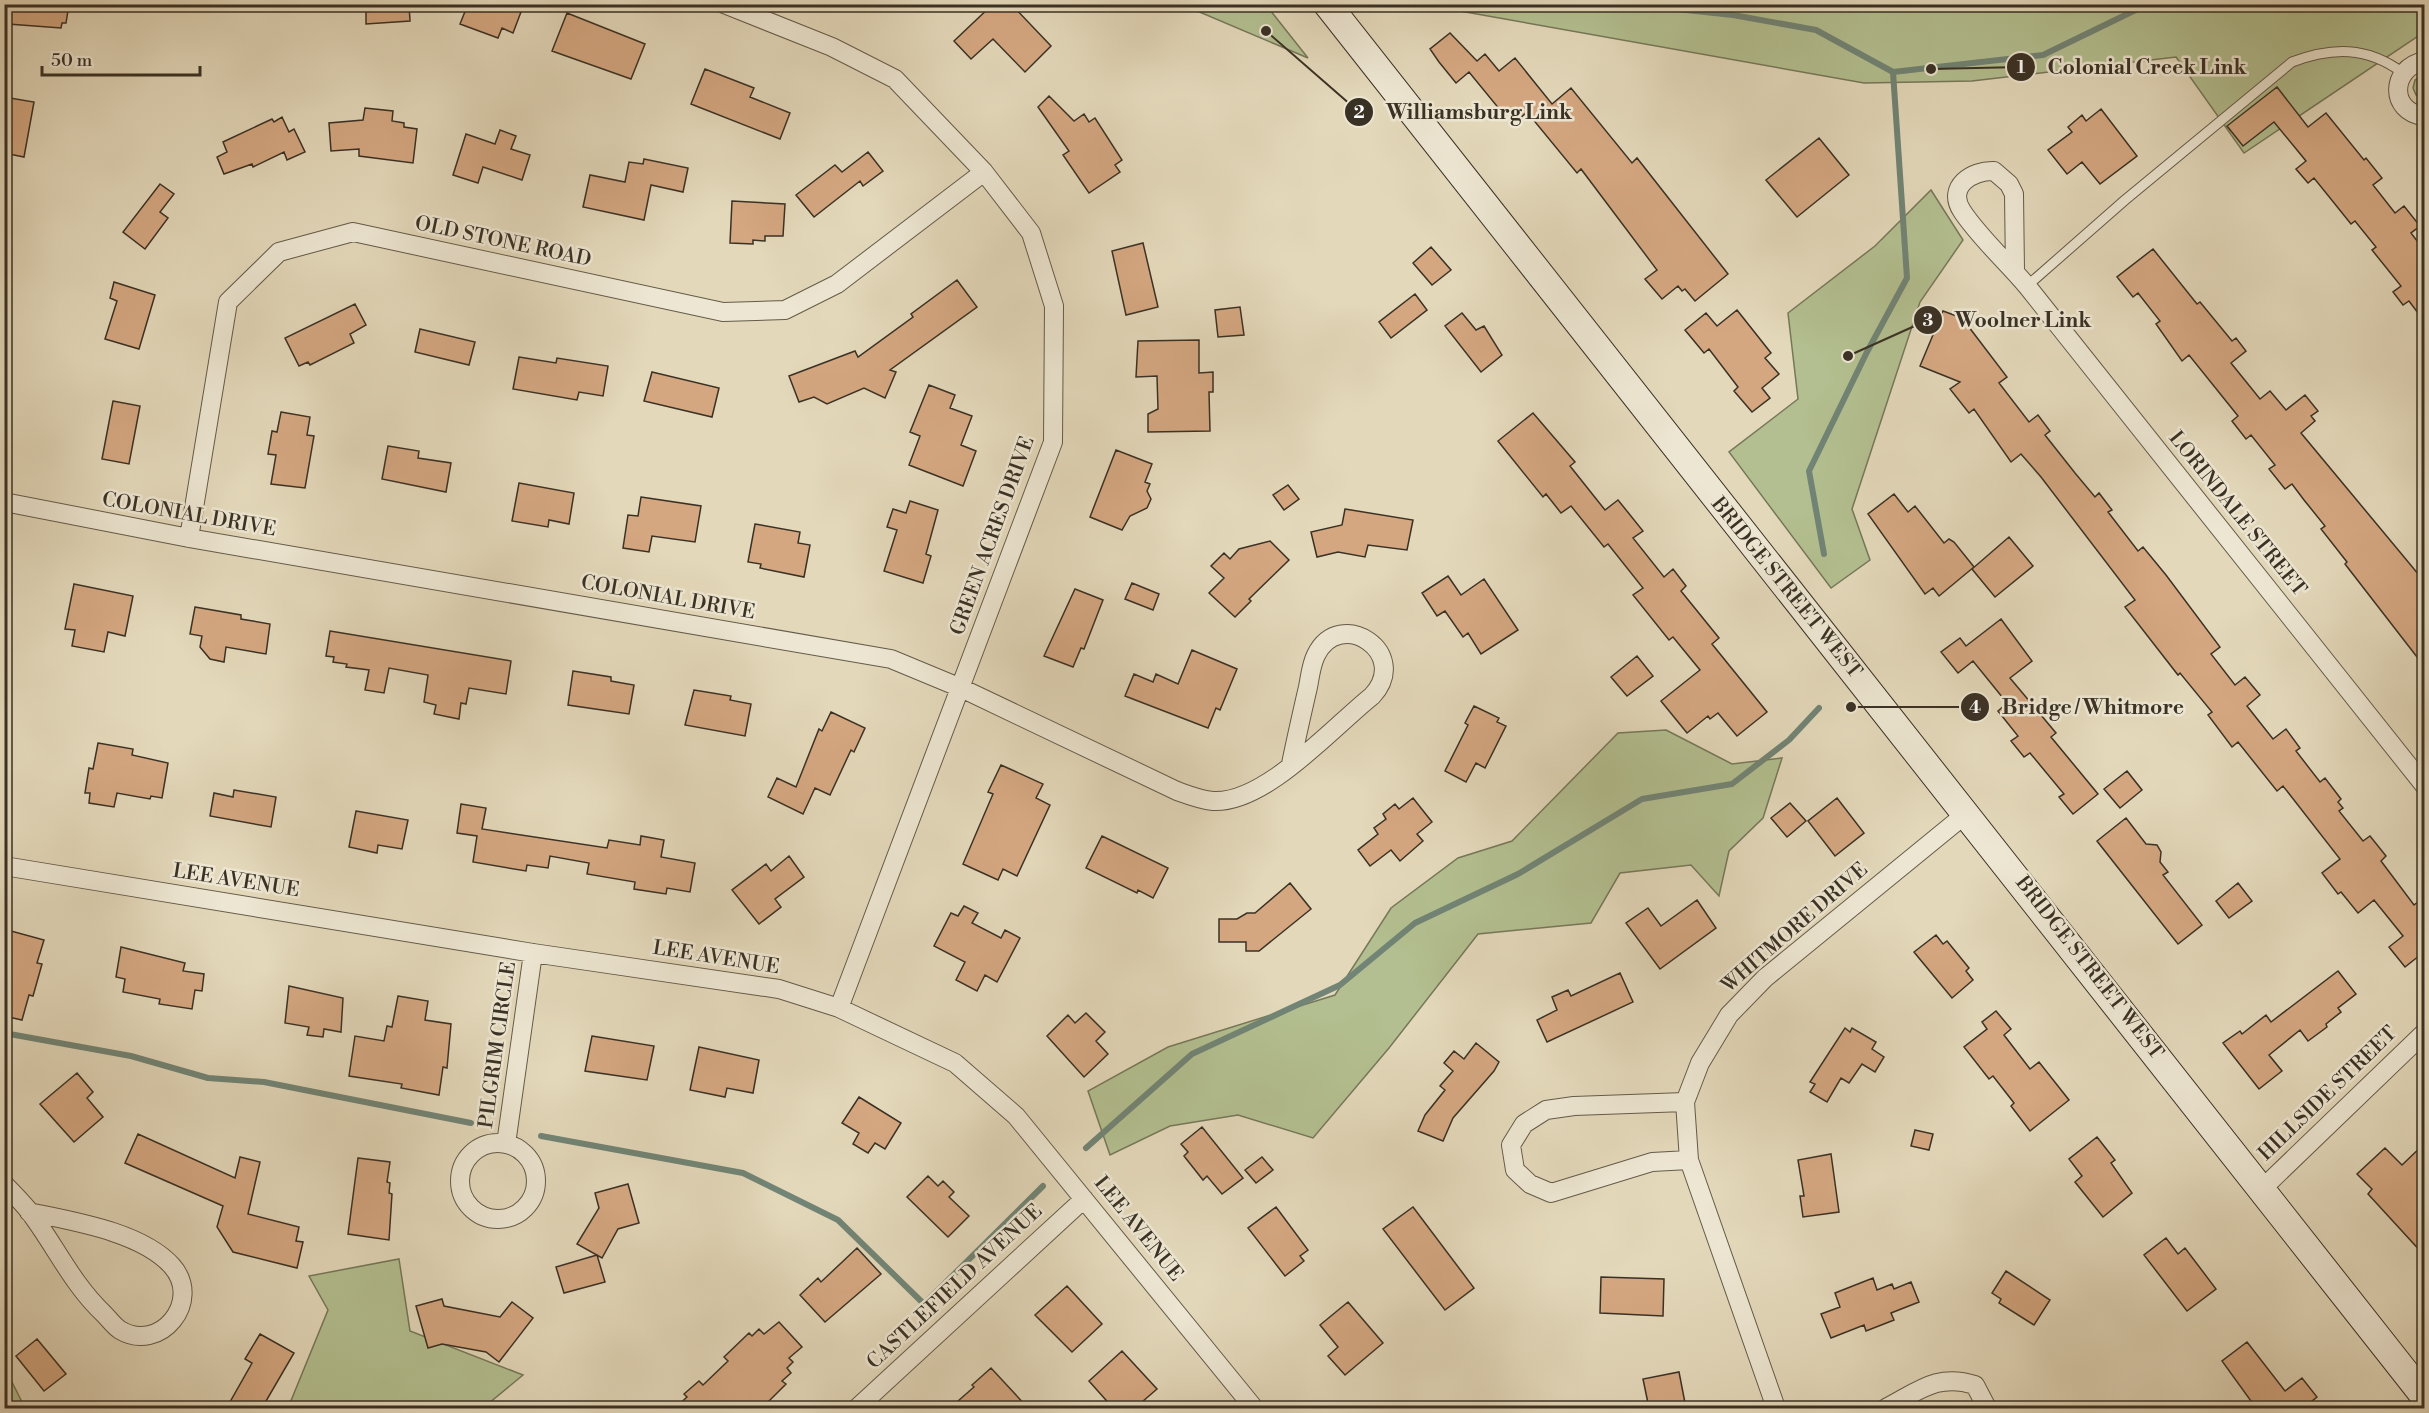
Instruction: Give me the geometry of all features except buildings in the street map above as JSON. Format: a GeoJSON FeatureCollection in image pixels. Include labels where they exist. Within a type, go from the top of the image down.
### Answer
{"type":"FeatureCollection","features":[{"type":"Feature","properties":{"kind":"main road","name":"BRIDGE STREET WEST"},"geometry":{"type":"LineString","coordinates":[[1327,4],[1677,451],[2263,1188],[2424,1396]]}},
{"type":"Feature","properties":{"kind":"street","name":"GREEN ACRES DRIVE"},"geometry":{"type":"LineString","coordinates":[[724,4],[832,47],[895,79],[984,172],[1031,233],[1054,306],[1053,442],[839,1008]]}},
{"type":"Feature","properties":{"kind":"street"},"geometry":{"type":"LineString","coordinates":[[2424,61],[2409,67],[2403,73],[2398,90],[2400,99],[2411,112],[2424,116]]}},
{"type":"Feature","properties":{"kind":"street","name":"LORINDALE STREET"},"geometry":{"type":"LineString","coordinates":[[2015,271],[2014,194],[2010,184],[1994,171],[1973,173],[1963,180],[1959,190],[1961,210],[2015,271],[2424,785]]}},
{"type":"Feature","properties":{"kind":"street","name":"OLD STONE ROAD"},"geometry":{"type":"LineString","coordinates":[[189,538],[228,302],[279,252],[353,232],[723,312],[785,310],[837,284],[984,172]]}},
{"type":"Feature","properties":{"kind":"street","name":"COLONIAL DRIVE"},"geometry":{"type":"LineString","coordinates":[[4,502],[189,538],[891,659],[960,688],[1196,797],[1213,801],[1248,793],[1291,764],[1377,691],[1383,678],[1383,659],[1366,639],[1353,634],[1334,637],[1317,653],[1291,764]]}},
{"type":"Feature","properties":{"kind":"street","name":"WHITMORE DRIVE"},"geometry":{"type":"LineString","coordinates":[[1776,1408],[1689,1160],[1685,1102],[1700,1063],[1729,1015],[1765,978],[1967,813]]}},
{"type":"Feature","properties":{"kind":"street","name":"LEE AVENUE"},"geometry":{"type":"LineString","coordinates":[[4,866],[533,953],[779,989],[839,1008],[955,1063],[1016,1116],[1254,1408]]}},
{"type":"Feature","properties":{"kind":"street","name":"PILGRIM CIRCLE"},"geometry":{"type":"LineString","coordinates":[[506,1144],[533,953]]}},
{"type":"Feature","properties":{"kind":"street","name":"HILLSIDE STREET"},"geometry":{"type":"LineString","coordinates":[[2263,1188],[2424,1033]]}},
{"type":"Feature","properties":{"kind":"street"},"geometry":{"type":"LineString","coordinates":[[1685,1102],[1574,1106],[1546,1110],[1524,1124],[1511,1145],[1515,1170],[1530,1184],[1551,1193],[1652,1162],[1689,1160]]}},
{"type":"Feature","properties":{"kind":"street","name":"PILGRIM CIRCLE"},"geometry":{"type":"LineString","coordinates":[[493,1143],[506,1144],[519,1149],[529,1158],[534,1170],[535,1189],[530,1201],[521,1211],[504,1218],[491,1218],[474,1211],[466,1201],[460,1179],[463,1166],[480,1147],[493,1143]]}},
{"type":"Feature","properties":{"kind":"street"},"geometry":{"type":"LineString","coordinates":[[4,1184],[29,1212],[64,1266],[92,1303],[121,1330],[148,1335],[167,1327],[177,1317],[183,1299],[182,1286],[177,1273],[162,1258],[135,1242],[105,1229],[29,1212]]}},
{"type":"Feature","properties":{"kind":"street","name":"CASTLEFIELD AVENUE"},"geometry":{"type":"LineString","coordinates":[[857,1408],[1084,1199]]}},
{"type":"Feature","properties":{"kind":"street"},"geometry":{"type":"LineString","coordinates":[[1886,1408],[1937,1382],[1957,1380],[1975,1385],[1988,1408]]}},
{"type":"Feature","properties":{"kind":"lane"},"geometry":{"type":"LineString","coordinates":[[2027,286],[2125,200],[2292,62],[2320,52],[2360,52],[2378,57],[2403,73]]}},
{"type":"Feature","properties":{"kind":"green space"},"geometry":{"type":"Polygon","coordinates":[[[2424,4],[2424,32],[2244,153],[2176,57],[1972,81],[1864,83],[1426,5],[2424,4]]]}},
{"type":"Feature","properties":{"kind":"green space"},"geometry":{"type":"Polygon","coordinates":[[[1183,5],[1266,5],[1308,58],[1183,5]]]}},
{"type":"Feature","properties":{"kind":"green space"},"geometry":{"type":"Polygon","coordinates":[[[2424,74],[2424,100],[2416,95],[2413,88],[2415,80],[2424,74]]]}},
{"type":"Feature","properties":{"kind":"green space"},"geometry":{"type":"Polygon","coordinates":[[[1931,190],[1963,240],[1920,302],[1852,509],[1870,560],[1831,588],[1729,452],[1798,399],[1788,313],[1875,246],[1931,190]]]}},
{"type":"Feature","properties":{"kind":"green space"},"geometry":{"type":"Polygon","coordinates":[[[1666,730],[1732,764],[1782,758],[1763,818],[1729,851],[1719,896],[1691,865],[1620,873],[1591,923],[1478,934],[1389,1048],[1313,1138],[1238,1115],[1170,1126],[1110,1155],[1088,1091],[1168,1047],[1335,995],[1391,908],[1458,858],[1512,841],[1618,733],[1666,730]]]}},
{"type":"Feature","properties":{"kind":"green space"},"geometry":{"type":"Polygon","coordinates":[[[399,1259],[410,1331],[523,1375],[483,1408],[288,1408],[328,1310],[309,1276],[399,1259]]]}},
{"type":"Feature","properties":{"kind":"green space"},"geometry":{"type":"Polygon","coordinates":[[[5,1354],[8,1374],[25,1408],[5,1408],[5,1354]]]}},
{"type":"Feature","properties":{"kind":"waterway"},"geometry":{"type":"LineString","coordinates":[[1516,4],[1521,8],[1541,4]]}},
{"type":"Feature","properties":{"kind":"waterway"},"geometry":{"type":"LineString","coordinates":[[1629,4],[1733,15],[1816,30],[1893,72],[2043,55],[2148,4]]}},
{"type":"Feature","properties":{"kind":"waterway"},"geometry":{"type":"LineString","coordinates":[[1824,554],[1809,471],[1867,352],[1907,278],[1893,72]]}},
{"type":"Feature","properties":{"kind":"waterway"},"geometry":{"type":"LineString","coordinates":[[1086,1148],[1192,1054],[1340,985],[1415,923],[1518,874],[1642,799],[1732,784],[1789,740],[1819,708]]}},
{"type":"Feature","properties":{"kind":"waterway"},"geometry":{"type":"LineString","coordinates":[[4,1033],[131,1056],[208,1078],[264,1082],[471,1123]]}},
{"type":"Feature","properties":{"kind":"waterway"},"geometry":{"type":"LineString","coordinates":[[541,1136],[743,1173],[838,1220],[924,1304],[1043,1186]]}},
{"type":"Feature","properties":{"kind":"place","name":"Williamsburg Link"},"geometry":{"type":"Point","coordinates":[1266,31]}},
{"type":"Feature","properties":{"kind":"place","name":"Colonial Creek Link"},"geometry":{"type":"Point","coordinates":[1931,69]}},
{"type":"Feature","properties":{"kind":"place","name":"Woolner Link"},"geometry":{"type":"Point","coordinates":[1848,356]}},
{"type":"Feature","properties":{"kind":"place","name":"Bridge / Whitmore"},"geometry":{"type":"Point","coordinates":[1851,707]}}]}
